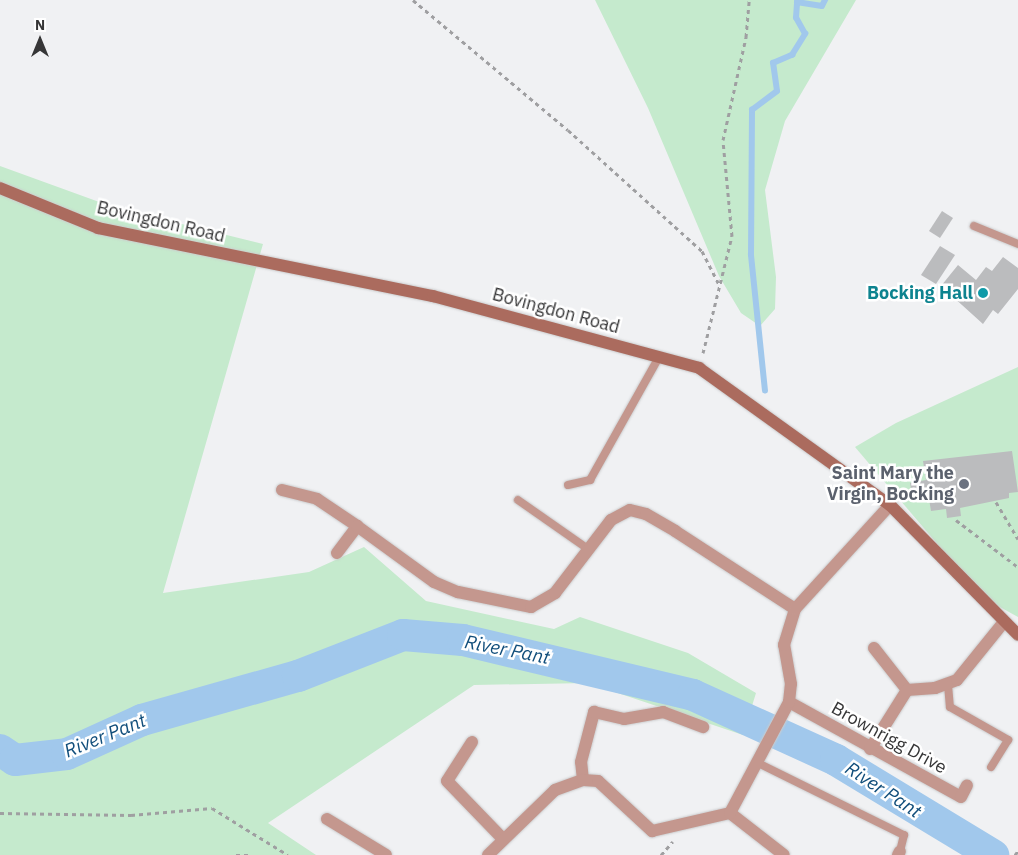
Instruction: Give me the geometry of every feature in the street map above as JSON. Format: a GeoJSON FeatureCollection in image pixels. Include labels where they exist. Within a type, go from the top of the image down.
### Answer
{"type":"FeatureCollection","features":[{"type":"Feature","properties":{"kind":"street","name":"Bovingdon Road"},"geometry":{"type":"LineString","coordinates":[[0,188],[98,228],[433,296],[698,368],[890,505],[1003,623],[1018,635]]}},
{"type":"Feature","properties":{"kind":"street"},"geometry":{"type":"LineString","coordinates":[[282,490],[317,499],[434,582],[458,592],[531,607],[555,593],[588,549],[619,513],[646,514],[794,609]]}},
{"type":"Feature","properties":{"kind":"street"},"geometry":{"type":"LineString","coordinates":[[488,855],[555,790],[582,780],[598,781],[652,831],[730,813],[761,758],[789,702],[791,684],[784,645],[794,609],[890,505]]}},
{"type":"Feature","properties":{"kind":"street"},"geometry":{"type":"LineString","coordinates":[[337,553],[357,526]]}},
{"type":"Feature","properties":{"kind":"street"},"geometry":{"type":"LineString","coordinates":[[908,690],[948,685],[997,636],[1003,623]]}},
{"type":"Feature","properties":{"kind":"street"},"geometry":{"type":"LineString","coordinates":[[874,648],[908,690]]}},
{"type":"Feature","properties":{"kind":"street"},"geometry":{"type":"LineString","coordinates":[[870,749],[908,690]]}},
{"type":"Feature","properties":{"kind":"street","name":"Brownrigg Drive"},"geometry":{"type":"LineString","coordinates":[[789,702],[870,749],[961,797],[967,786]]}},
{"type":"Feature","properties":{"kind":"street"},"geometry":{"type":"LineString","coordinates":[[582,780],[581,762],[594,712],[624,719],[663,712],[703,727]]}},
{"type":"Feature","properties":{"kind":"street"},"geometry":{"type":"LineString","coordinates":[[472,742],[447,781],[503,839]]}},
{"type":"Feature","properties":{"kind":"street"},"geometry":{"type":"LineString","coordinates":[[730,813],[784,855]]}},
{"type":"Feature","properties":{"kind":"street"},"geometry":{"type":"LineString","coordinates":[[328,819],[386,855]]}},
{"type":"Feature","properties":{"kind":"lane"},"geometry":{"type":"LineString","coordinates":[[974,226],[1018,244]]}},
{"type":"Feature","properties":{"kind":"lane"},"geometry":{"type":"LineString","coordinates":[[568,485],[590,480],[659,358]]}},
{"type":"Feature","properties":{"kind":"lane"},"geometry":{"type":"LineString","coordinates":[[518,500],[588,549]]}},
{"type":"Feature","properties":{"kind":"lane"},"geometry":{"type":"LineString","coordinates":[[948,685],[950,707],[1008,740],[991,767]]}},
{"type":"Feature","properties":{"kind":"lane"},"geometry":{"type":"LineString","coordinates":[[761,758],[904,835],[899,853]]}},
{"type":"Feature","properties":{"kind":"path"},"geometry":{"type":"LineString","coordinates":[[413,0],[568,130],[702,251],[720,286]]}},
{"type":"Feature","properties":{"kind":"path"},"geometry":{"type":"LineString","coordinates":[[698,368],[732,236],[723,140],[746,36],[749,0]]}},
{"type":"Feature","properties":{"kind":"path"},"geometry":{"type":"LineString","coordinates":[[996,502],[1018,540]]}},
{"type":"Feature","properties":{"kind":"path"},"geometry":{"type":"LineString","coordinates":[[956,520],[1018,567]]}},
{"type":"Feature","properties":{"kind":"path"},"geometry":{"type":"LineString","coordinates":[[0,812],[131,815],[212,808],[288,855]]}},
{"type":"Feature","properties":{"kind":"path"},"geometry":{"type":"LineString","coordinates":[[1016,855],[1018,851]]}},
{"type":"Feature","properties":{"kind":"path"},"geometry":{"type":"LineString","coordinates":[[236,855],[252,855]]}},
{"type":"Feature","properties":{"kind":"green space"},"geometry":{"type":"Polygon","coordinates":[[[595,0],[856,0],[785,121],[765,190],[776,277],[775,309],[760,326],[741,313],[719,276],[648,108],[595,0]]]}},
{"type":"Feature","properties":{"kind":"green space"},"geometry":{"type":"Polygon","coordinates":[[[0,166],[113,207],[263,244],[163,593],[309,572],[364,547],[426,601],[554,629],[580,617],[688,653],[756,693],[743,735],[588,683],[474,685],[268,823],[316,855],[0,855],[0,166]]]}},
{"type":"Feature","properties":{"kind":"green space"},"geometry":{"type":"Polygon","coordinates":[[[1018,367],[1018,617],[998,606],[945,553],[855,447],[896,423],[1018,367]]]}},
{"type":"Feature","properties":{"kind":"building"},"geometry":{"type":"Polygon","coordinates":[[[942,211],[953,218],[940,238],[929,231],[942,211]]]}},
{"type":"Feature","properties":{"kind":"building"},"geometry":{"type":"Polygon","coordinates":[[[940,246],[955,255],[936,284],[921,275],[940,246]]]}},
{"type":"Feature","properties":{"kind":"building","name":"Bocking Hall"},"geometry":{"type":"Polygon","coordinates":[[[1003,257],[1018,268],[1018,289],[998,314],[993,310],[983,324],[941,286],[958,265],[976,280],[986,267],[992,271],[1003,257]]]}},
{"type":"Feature","properties":{"kind":"building","name":"Saint Mary the Virgin, Bocking"},"geometry":{"type":"Polygon","coordinates":[[[1012,451],[1018,492],[1009,493],[1009,498],[960,508],[961,516],[947,518],[946,509],[931,511],[929,499],[913,501],[910,483],[926,480],[923,461],[1012,451]]]}},
{"type":"Feature","properties":{"kind":"waterway"},"geometry":{"type":"LineString","coordinates":[[765,391],[751,255],[752,110],[777,91],[773,63],[792,55],[805,34],[796,18],[797,2],[822,6],[825,0]]}},
{"type":"Feature","properties":{"kind":"waterway","name":"River Pant"},"geometry":{"type":"LineString","coordinates":[[0,750],[15,760],[67,754],[142,720],[298,676],[403,635],[463,640],[693,695],[836,760],[993,855]]}},
{"type":"Feature","properties":{"kind":"place","name":"Bocking Hall"},"geometry":{"type":"Point","coordinates":[983,293]}},
{"type":"Feature","properties":{"kind":"place","name":"Saint Mary the Virgin, Bocking"},"geometry":{"type":"Point","coordinates":[964,484]}}]}
